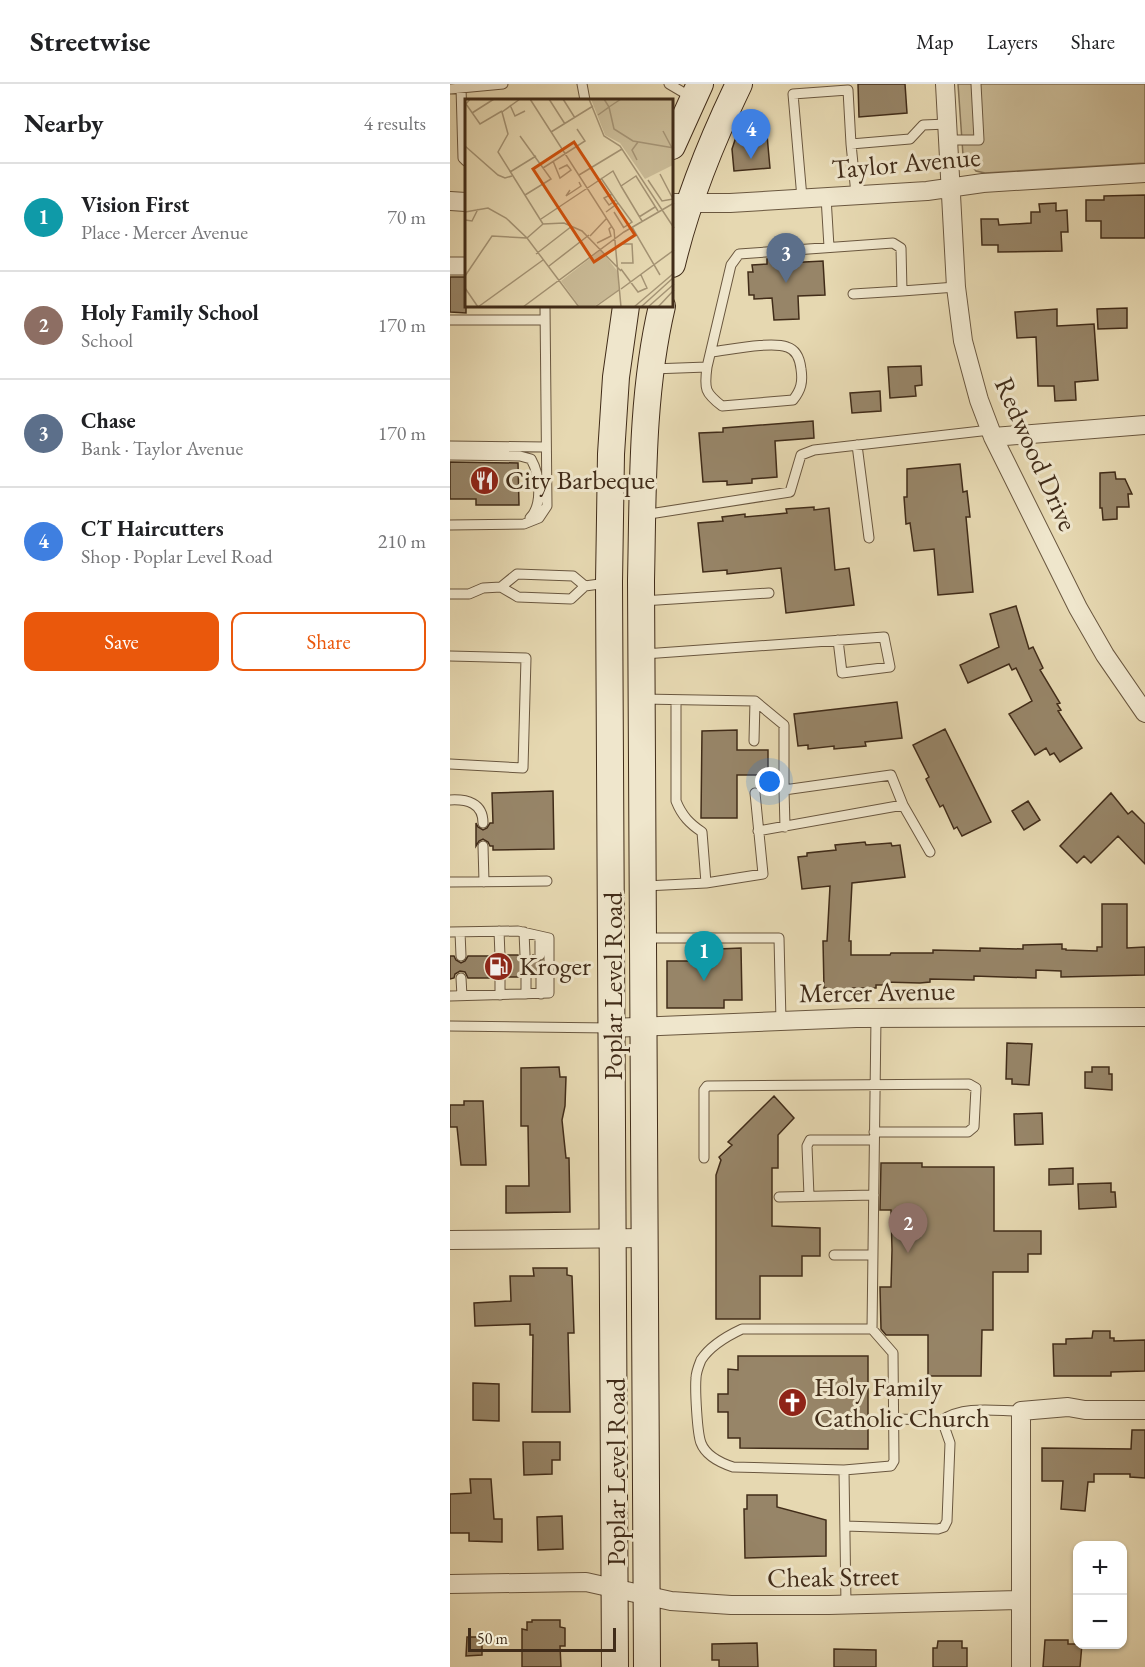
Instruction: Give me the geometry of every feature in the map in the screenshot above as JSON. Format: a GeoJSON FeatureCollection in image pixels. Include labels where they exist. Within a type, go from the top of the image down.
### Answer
{"type":"FeatureCollection","features":[{"type":"Feature","properties":{"kind":"main road"},"geometry":{"type":"LineString","coordinates":[[674,249],[680,203],[740,84]]}},
{"type":"Feature","properties":{"kind":"main road"},"geometry":{"type":"LineString","coordinates":[[674,142],[697,91]]}},
{"type":"Feature","properties":{"kind":"main road","name":"Poplar Level Road"},"geometry":{"type":"LineString","coordinates":[[615,1667],[611,1028],[597,584],[611,454],[616,377],[626,308]]}},
{"type":"Feature","properties":{"kind":"main road","name":"Poplar Level Road"},"geometry":{"type":"LineString","coordinates":[[647,1667],[641,591],[648,397],[662,308]]}},
{"type":"Feature","properties":{"kind":"main road"},"geometry":{"type":"LineString","coordinates":[[597,584],[641,591]]}},
{"type":"Feature","properties":{"kind":"street","name":"Redwood Drive"},"geometry":{"type":"LineString","coordinates":[[945,84],[956,287],[963,341],[979,400],[992,433],[1078,608],[1105,655],[1145,714]]}},
{"type":"Feature","properties":{"kind":"street","name":"Taylor Avenue"},"geometry":{"type":"LineString","coordinates":[[680,203],[730,203],[856,194],[927,192],[983,183],[1145,173]]}},
{"type":"Feature","properties":{"kind":"street"},"geometry":{"type":"LineString","coordinates":[[450,201],[465,202]]}},
{"type":"Feature","properties":{"kind":"street"},"geometry":{"type":"LineString","coordinates":[[992,433],[1145,424]]}},
{"type":"Feature","properties":{"kind":"street"},"geometry":{"type":"LineString","coordinates":[[1126,687],[1145,685]]}},
{"type":"Feature","properties":{"kind":"street","name":"Mercer Avenue"},"geometry":{"type":"LineString","coordinates":[[611,1028],[876,1018],[1145,1017]]}},
{"type":"Feature","properties":{"kind":"street"},"geometry":{"type":"LineString","coordinates":[[450,1240],[645,1238]]}},
{"type":"Feature","properties":{"kind":"street"},"geometry":{"type":"LineString","coordinates":[[1021,1667],[1021,1411],[1068,1407],[1084,1410],[1145,1410]]}},
{"type":"Feature","properties":{"kind":"street","name":"Cheak Street"},"geometry":{"type":"LineString","coordinates":[[450,1584],[570,1581],[615,1588],[671,1601],[731,1605],[1020,1600]]}},
{"type":"Feature","properties":{"kind":"lane"},"geometry":{"type":"LineString","coordinates":[[450,89],[504,84]]}},
{"type":"Feature","properties":{"kind":"lane"},"geometry":{"type":"LineString","coordinates":[[582,84],[585,99]]}},
{"type":"Feature","properties":{"kind":"lane"},"geometry":{"type":"LineString","coordinates":[[669,84],[697,91]]}},
{"type":"Feature","properties":{"kind":"lane"},"geometry":{"type":"LineString","coordinates":[[851,144],[910,139],[924,125],[979,140],[976,84]]}},
{"type":"Feature","properties":{"kind":"lane"},"geometry":{"type":"LineString","coordinates":[[461,87],[465,160]]}},
{"type":"Feature","properties":{"kind":"lane"},"geometry":{"type":"LineString","coordinates":[[802,198],[794,94],[848,90],[856,194]]}},
{"type":"Feature","properties":{"kind":"lane"},"geometry":{"type":"LineString","coordinates":[[826,197],[829,247]]}},
{"type":"Feature","properties":{"kind":"lane"},"geometry":{"type":"LineString","coordinates":[[711,352],[770,345],[789,347],[800,358],[802,377],[800,391],[794,400],[722,406],[709,396],[704,386],[707,368],[730,265],[739,254],[893,243],[901,248],[902,291]]}},
{"type":"Feature","properties":{"kind":"lane"},"geometry":{"type":"LineString","coordinates":[[853,294],[956,287]]}},
{"type":"Feature","properties":{"kind":"lane"},"geometry":{"type":"LineString","coordinates":[[450,525],[524,524],[539,518],[547,506],[545,308]]}},
{"type":"Feature","properties":{"kind":"lane"},"geometry":{"type":"LineString","coordinates":[[450,320],[545,320]]}},
{"type":"Feature","properties":{"kind":"lane"},"geometry":{"type":"LineString","coordinates":[[652,369],[707,368]]}},
{"type":"Feature","properties":{"kind":"lane"},"geometry":{"type":"LineString","coordinates":[[642,515],[790,492],[801,455],[814,450],[992,433]]}},
{"type":"Feature","properties":{"kind":"lane"},"geometry":{"type":"LineString","coordinates":[[857,445],[869,538]]}},
{"type":"Feature","properties":{"kind":"lane"},"geometry":{"type":"LineString","coordinates":[[450,446],[545,447]]}},
{"type":"Feature","properties":{"kind":"lane"},"geometry":{"type":"LineString","coordinates":[[450,454],[520,456],[531,459],[537,469],[537,510],[524,524]]}},
{"type":"Feature","properties":{"kind":"lane"},"geometry":{"type":"LineString","coordinates":[[501,587],[517,574],[573,576],[597,584]]}},
{"type":"Feature","properties":{"kind":"lane"},"geometry":{"type":"LineString","coordinates":[[450,594],[469,594],[483,588],[501,587],[518,597],[571,599],[597,584]]}},
{"type":"Feature","properties":{"kind":"lane"},"geometry":{"type":"LineString","coordinates":[[641,591],[769,593]]}},
{"type":"Feature","properties":{"kind":"lane"},"geometry":{"type":"LineString","coordinates":[[641,655],[838,640],[884,637],[890,667],[842,674],[838,640]]}},
{"type":"Feature","properties":{"kind":"lane"},"geometry":{"type":"LineString","coordinates":[[450,656],[526,658],[523,768],[450,764]]}},
{"type":"Feature","properties":{"kind":"lane"},"geometry":{"type":"LineString","coordinates":[[641,699],[755,700],[784,725],[785,827]]}},
{"type":"Feature","properties":{"kind":"lane"},"geometry":{"type":"LineString","coordinates":[[676,700],[676,801],[680,812],[702,832],[706,883]]}},
{"type":"Feature","properties":{"kind":"lane"},"geometry":{"type":"LineString","coordinates":[[754,741],[755,700]]}},
{"type":"Feature","properties":{"kind":"lane"},"geometry":{"type":"LineString","coordinates":[[784,790],[891,775],[903,805],[930,852]]}},
{"type":"Feature","properties":{"kind":"lane"},"geometry":{"type":"LineString","coordinates":[[643,886],[706,883],[763,874],[755,793]]}},
{"type":"Feature","properties":{"kind":"lane"},"geometry":{"type":"LineString","coordinates":[[450,800],[462,799],[473,803],[483,815],[483,823]]}},
{"type":"Feature","properties":{"kind":"lane"},"geometry":{"type":"LineString","coordinates":[[758,831],[903,805]]}},
{"type":"Feature","properties":{"kind":"lane"},"geometry":{"type":"LineString","coordinates":[[483,846],[484,882]]}},
{"type":"Feature","properties":{"kind":"lane"},"geometry":{"type":"LineString","coordinates":[[450,882],[547,881]]}},
{"type":"Feature","properties":{"kind":"lane"},"geometry":{"type":"LineString","coordinates":[[499,931],[500,956]]}},
{"type":"Feature","properties":{"kind":"lane"},"geometry":{"type":"LineString","coordinates":[[450,996],[549,993],[549,938],[524,932],[455,932],[461,956]]}},
{"type":"Feature","properties":{"kind":"lane"},"geometry":{"type":"LineString","coordinates":[[524,932],[525,955]]}},
{"type":"Feature","properties":{"kind":"lane"},"geometry":{"type":"LineString","coordinates":[[540,936],[540,955]]}},
{"type":"Feature","properties":{"kind":"lane"},"geometry":{"type":"LineString","coordinates":[[643,938],[779,938],[781,1021]]}},
{"type":"Feature","properties":{"kind":"lane"},"geometry":{"type":"LineString","coordinates":[[541,976],[541,994]]}},
{"type":"Feature","properties":{"kind":"lane"},"geometry":{"type":"LineString","coordinates":[[500,977],[500,995]]}},
{"type":"Feature","properties":{"kind":"lane"},"geometry":{"type":"LineString","coordinates":[[526,977],[526,994]]}},
{"type":"Feature","properties":{"kind":"lane"},"geometry":{"type":"LineString","coordinates":[[461,978],[462,996]]}},
{"type":"Feature","properties":{"kind":"lane"},"geometry":{"type":"LineString","coordinates":[[872,1329],[742,1329],[727,1336],[706,1354],[700,1362],[696,1377],[700,1442],[711,1457],[733,1467],[844,1470],[891,1466],[894,1461],[893,1353],[872,1329],[876,1018]]}},
{"type":"Feature","properties":{"kind":"lane"},"geometry":{"type":"LineString","coordinates":[[450,1026],[611,1028]]}},
{"type":"Feature","properties":{"kind":"lane"},"geometry":{"type":"LineString","coordinates":[[704,1158],[704,1090],[707,1086],[969,1084],[976,1088],[974,1127],[968,1132],[810,1140],[807,1146],[809,1196]]}},
{"type":"Feature","properties":{"kind":"lane"},"geometry":{"type":"LineString","coordinates":[[779,1197],[874,1195]]}},
{"type":"Feature","properties":{"kind":"lane"},"geometry":{"type":"LineString","coordinates":[[834,1255],[873,1255]]}},
{"type":"Feature","properties":{"kind":"lane"},"geometry":{"type":"LineString","coordinates":[[894,1419],[942,1420],[952,1413],[963,1411],[1021,1411]]}},
{"type":"Feature","properties":{"kind":"lane"},"geometry":{"type":"LineString","coordinates":[[845,1526],[938,1529],[944,1527],[947,1521],[950,1443],[942,1420]]}},
{"type":"Feature","properties":{"kind":"lane"},"geometry":{"type":"LineString","coordinates":[[844,1470],[846,1604]]}},
{"type":"Feature","properties":{"kind":"shaded area"},"geometry":{"type":"Polygon","coordinates":[[[958,84],[1145,84],[1145,163],[985,173],[976,171],[963,155],[958,84]]]}},
{"type":"Feature","properties":{"kind":"building"},"geometry":{"type":"Polygon","coordinates":[[[858,84],[905,84],[907,113],[859,117],[858,84]]]}},
{"type":"Feature","properties":{"kind":"building"},"geometry":{"type":"Polygon","coordinates":[[[767,135],[770,168],[734,171],[732,149],[736,137],[767,135]]]}},
{"type":"Feature","properties":{"kind":"building"},"geometry":{"type":"Polygon","coordinates":[[[1145,195],[1145,238],[1101,238],[1101,221],[1086,221],[1086,200],[1104,200],[1104,196],[1145,195]]]}},
{"type":"Feature","properties":{"kind":"building"},"geometry":{"type":"Polygon","coordinates":[[[1056,203],[1056,211],[1067,210],[1068,232],[1061,232],[1062,251],[998,252],[998,245],[982,245],[981,219],[998,219],[999,225],[1031,223],[1031,212],[1040,212],[1039,204],[1056,203]]]}},
{"type":"Feature","properties":{"kind":"building"},"geometry":{"type":"Polygon","coordinates":[[[784,258],[785,263],[823,261],[825,295],[798,296],[799,319],[774,320],[772,298],[754,299],[754,295],[749,295],[748,272],[753,272],[752,265],[767,264],[767,259],[784,258]]]}},
{"type":"Feature","properties":{"kind":"building"},"geometry":{"type":"Polygon","coordinates":[[[450,277],[465,277],[466,313],[450,312],[450,277]]]}},
{"type":"Feature","properties":{"kind":"building"},"geometry":{"type":"Polygon","coordinates":[[[1127,308],[1127,328],[1098,329],[1097,309],[1127,308]]]}},
{"type":"Feature","properties":{"kind":"building"},"geometry":{"type":"Polygon","coordinates":[[[1057,309],[1057,326],[1094,324],[1098,380],[1075,382],[1076,400],[1055,401],[1054,386],[1038,386],[1036,337],[1017,338],[1015,312],[1057,309]]]}},
{"type":"Feature","properties":{"kind":"building"},"geometry":{"type":"Polygon","coordinates":[[[921,366],[922,385],[915,386],[916,396],[890,398],[888,367],[921,366]]]}},
{"type":"Feature","properties":{"kind":"building"},"geometry":{"type":"Polygon","coordinates":[[[880,391],[881,411],[852,413],[850,393],[880,391]]]}},
{"type":"Feature","properties":{"kind":"building"},"geometry":{"type":"Polygon","coordinates":[[[813,421],[814,438],[775,441],[777,477],[752,479],[752,483],[727,485],[727,481],[703,482],[699,433],[723,432],[723,428],[813,421]]]}},
{"type":"Feature","properties":{"kind":"building","name":"City Barbeque"},"geometry":{"type":"Polygon","coordinates":[[[450,462],[518,463],[519,505],[476,505],[476,499],[450,499],[450,462]]]}},
{"type":"Feature","properties":{"kind":"building"},"geometry":{"type":"Polygon","coordinates":[[[960,464],[963,492],[967,491],[970,517],[966,517],[973,592],[938,595],[934,549],[914,551],[910,523],[906,524],[904,497],[907,497],[907,469],[960,464]]]}},
{"type":"Feature","properties":{"kind":"building"},"geometry":{"type":"Polygon","coordinates":[[[1115,472],[1116,479],[1125,479],[1132,494],[1128,494],[1129,507],[1117,507],[1117,519],[1103,520],[1102,508],[1100,508],[1100,473],[1115,472]]]}},
{"type":"Feature","properties":{"kind":"building"},"geometry":{"type":"Polygon","coordinates":[[[814,507],[814,510],[829,508],[835,570],[849,568],[854,605],[786,613],[781,568],[727,574],[727,570],[703,572],[698,523],[723,521],[722,517],[787,513],[786,509],[814,507]]]}},
{"type":"Feature","properties":{"kind":"building"},"geometry":{"type":"Polygon","coordinates":[[[1016,606],[1029,649],[1033,647],[1043,668],[1040,670],[1060,703],[1057,704],[1061,710],[1058,711],[1082,748],[1060,762],[1054,753],[1050,755],[1046,748],[1035,755],[1009,714],[1032,701],[1016,668],[1012,670],[1009,664],[968,683],[960,665],[999,647],[990,614],[1016,606]]]}},
{"type":"Feature","properties":{"kind":"building"},"geometry":{"type":"Polygon","coordinates":[[[897,702],[902,738],[865,742],[866,746],[834,749],[834,746],[808,749],[808,745],[798,746],[794,714],[897,702]]]}},
{"type":"Feature","properties":{"kind":"building"},"geometry":{"type":"Polygon","coordinates":[[[945,729],[991,822],[962,836],[957,827],[954,829],[943,805],[940,807],[926,779],[929,777],[913,745],[945,729]]]}},
{"type":"Feature","properties":{"kind":"building"},"geometry":{"type":"Polygon","coordinates":[[[737,730],[737,750],[768,750],[768,775],[737,775],[737,818],[701,818],[702,731],[737,730]]]}},
{"type":"Feature","properties":{"kind":"building"},"geometry":{"type":"Polygon","coordinates":[[[553,791],[554,849],[493,850],[493,846],[483,839],[476,846],[476,823],[483,830],[493,823],[492,793],[553,791]]]}},
{"type":"Feature","properties":{"kind":"building"},"geometry":{"type":"Polygon","coordinates":[[[1111,793],[1128,814],[1132,811],[1145,824],[1145,864],[1118,836],[1091,863],[1084,856],[1077,863],[1060,846],[1111,793]]]}},
{"type":"Feature","properties":{"kind":"building"},"geometry":{"type":"Polygon","coordinates":[[[1028,801],[1040,820],[1024,830],[1012,811],[1028,801]]]}},
{"type":"Feature","properties":{"kind":"building"},"geometry":{"type":"Polygon","coordinates":[[[865,842],[866,845],[891,843],[892,846],[900,845],[905,877],[852,883],[849,941],[851,941],[851,955],[933,953],[933,950],[980,951],[980,948],[1023,949],[1023,945],[1062,944],[1062,949],[1066,950],[1097,951],[1097,947],[1102,947],[1102,904],[1127,904],[1127,948],[1145,947],[1145,975],[1061,977],[1061,971],[1036,970],[1036,978],[974,976],[974,980],[930,979],[930,982],[920,983],[884,982],[884,985],[876,985],[876,988],[848,988],[848,994],[826,995],[823,941],[827,941],[830,886],[802,889],[798,857],[807,856],[807,853],[836,850],[835,845],[865,842]]]}},
{"type":"Feature","properties":{"kind":"building"},"geometry":{"type":"Polygon","coordinates":[[[741,948],[742,1000],[724,1000],[724,1008],[667,1008],[667,961],[718,961],[718,949],[741,948]]]}},
{"type":"Feature","properties":{"kind":"building","name":"Kroger"},"geometry":{"type":"Polygon","coordinates":[[[507,955],[518,955],[525,962],[533,955],[536,960],[542,961],[542,970],[534,977],[525,970],[519,977],[507,977],[499,970],[493,978],[468,978],[465,972],[460,971],[450,979],[450,956],[454,956],[461,963],[468,956],[493,956],[500,963],[507,955]]]}},
{"type":"Feature","properties":{"kind":"building"},"geometry":{"type":"Polygon","coordinates":[[[1007,1043],[1032,1044],[1029,1085],[1012,1084],[1012,1079],[1006,1079],[1007,1043]]]}},
{"type":"Feature","properties":{"kind":"building"},"geometry":{"type":"Polygon","coordinates":[[[559,1067],[560,1077],[566,1077],[562,1120],[566,1158],[569,1158],[570,1212],[506,1213],[506,1186],[529,1186],[528,1126],[521,1126],[521,1068],[559,1067]]]}},
{"type":"Feature","properties":{"kind":"building"},"geometry":{"type":"Polygon","coordinates":[[[1092,1067],[1109,1067],[1109,1074],[1112,1074],[1112,1090],[1085,1088],[1085,1072],[1092,1072],[1092,1067]]]}},
{"type":"Feature","properties":{"kind":"building"},"geometry":{"type":"Polygon","coordinates":[[[774,1096],[794,1118],[778,1135],[778,1168],[772,1168],[772,1226],[820,1228],[820,1256],[802,1256],[802,1276],[760,1276],[760,1319],[716,1319],[716,1175],[721,1160],[719,1157],[732,1145],[728,1142],[774,1096]]]}},
{"type":"Feature","properties":{"kind":"building"},"geometry":{"type":"Polygon","coordinates":[[[464,1101],[483,1101],[486,1165],[461,1165],[457,1127],[450,1127],[450,1105],[464,1105],[464,1101]]]}},
{"type":"Feature","properties":{"kind":"building"},"geometry":{"type":"Polygon","coordinates":[[[1042,1113],[1043,1144],[1015,1145],[1014,1114],[1042,1113]]]}},
{"type":"Feature","properties":{"kind":"building"},"geometry":{"type":"Polygon","coordinates":[[[881,1163],[922,1163],[922,1167],[994,1167],[994,1231],[1041,1231],[1041,1254],[1028,1254],[1028,1272],[993,1272],[993,1330],[982,1330],[981,1376],[928,1376],[928,1335],[886,1335],[881,1329],[880,1287],[891,1287],[892,1250],[891,1210],[880,1210],[881,1163]]]}},
{"type":"Feature","properties":{"kind":"building"},"geometry":{"type":"Polygon","coordinates":[[[1073,1168],[1073,1184],[1049,1185],[1049,1169],[1073,1168]]]}},
{"type":"Feature","properties":{"kind":"building"},"geometry":{"type":"Polygon","coordinates":[[[1111,1183],[1111,1192],[1115,1192],[1116,1207],[1079,1209],[1078,1184],[1111,1183]]]}},
{"type":"Feature","properties":{"kind":"building"},"geometry":{"type":"Polygon","coordinates":[[[533,1268],[567,1268],[567,1275],[572,1276],[574,1333],[568,1333],[570,1412],[532,1412],[533,1335],[530,1335],[530,1324],[475,1326],[474,1303],[511,1301],[510,1276],[534,1276],[533,1268]]]}},
{"type":"Feature","properties":{"kind":"building"},"geometry":{"type":"Polygon","coordinates":[[[1093,1331],[1110,1331],[1110,1338],[1114,1338],[1114,1341],[1145,1340],[1145,1371],[1111,1372],[1111,1376],[1054,1376],[1053,1344],[1066,1344],[1066,1339],[1092,1338],[1093,1331]]]}},
{"type":"Feature","properties":{"kind":"building","name":"Holy Family Catholic Church"},"geometry":{"type":"Polygon","coordinates":[[[738,1356],[868,1356],[868,1449],[740,1448],[740,1438],[728,1438],[728,1412],[718,1412],[718,1394],[728,1394],[728,1369],[738,1370],[738,1356]]]}},
{"type":"Feature","properties":{"kind":"building"},"geometry":{"type":"Polygon","coordinates":[[[473,1383],[499,1384],[499,1421],[473,1420],[473,1383]]]}},
{"type":"Feature","properties":{"kind":"building"},"geometry":{"type":"Polygon","coordinates":[[[1132,1430],[1145,1430],[1145,1478],[1130,1477],[1130,1474],[1094,1474],[1094,1482],[1088,1482],[1085,1511],[1061,1509],[1063,1481],[1042,1481],[1042,1448],[1131,1449],[1132,1430]]]}},
{"type":"Feature","properties":{"kind":"building"},"geometry":{"type":"Polygon","coordinates":[[[523,1442],[560,1442],[560,1460],[552,1460],[552,1474],[524,1475],[523,1442]]]}},
{"type":"Feature","properties":{"kind":"building"},"geometry":{"type":"Polygon","coordinates":[[[470,1479],[491,1479],[494,1519],[502,1519],[502,1542],[469,1541],[469,1533],[450,1533],[450,1494],[471,1493],[470,1479]]]}},
{"type":"Feature","properties":{"kind":"building"},"geometry":{"type":"Polygon","coordinates":[[[747,1495],[777,1495],[777,1507],[826,1520],[826,1556],[745,1558],[744,1509],[747,1509],[747,1495]]]}},
{"type":"Feature","properties":{"kind":"building"},"geometry":{"type":"Polygon","coordinates":[[[562,1516],[563,1549],[538,1550],[537,1517],[562,1516]]]}},
{"type":"Feature","properties":{"kind":"building"},"geometry":{"type":"Polygon","coordinates":[[[532,1620],[560,1620],[560,1627],[565,1628],[565,1646],[560,1646],[561,1667],[522,1667],[522,1629],[527,1630],[527,1622],[532,1622],[532,1620]]]}},
{"type":"Feature","properties":{"kind":"building"},"geometry":{"type":"Polygon","coordinates":[[[467,1637],[482,1637],[482,1655],[466,1656],[467,1637]]]}},
{"type":"Feature","properties":{"kind":"building"},"geometry":{"type":"Polygon","coordinates":[[[1045,1640],[1068,1640],[1068,1644],[1073,1644],[1073,1649],[1082,1649],[1080,1667],[1043,1667],[1045,1640]]]}},
{"type":"Feature","properties":{"kind":"building"},"geometry":{"type":"Polygon","coordinates":[[[938,1641],[962,1641],[962,1648],[967,1648],[967,1667],[933,1667],[933,1648],[937,1648],[938,1641]]]}},
{"type":"Feature","properties":{"kind":"building"},"geometry":{"type":"Polygon","coordinates":[[[757,1643],[758,1667],[719,1667],[719,1660],[712,1660],[712,1644],[757,1643]]]}},
{"type":"Feature","properties":{"kind":"building"},"geometry":{"type":"Polygon","coordinates":[[[834,1649],[876,1650],[876,1667],[834,1667],[834,1649]]]}},
{"type":"Feature","properties":{"kind":"place","name":"CT Haircutters"},"geometry":{"type":"Point","coordinates":[751,159]}},
{"type":"Feature","properties":{"kind":"place","name":"Chase"},"geometry":{"type":"Point","coordinates":[786,283]}},
{"type":"Feature","properties":{"kind":"place","name":"City Barbeque"},"geometry":{"type":"Point","coordinates":[484,480]}},
{"type":"Feature","properties":{"kind":"place","name":"Kroger"},"geometry":{"type":"Point","coordinates":[498,966]}},
{"type":"Feature","properties":{"kind":"place","name":"Vision First"},"geometry":{"type":"Point","coordinates":[704,981]}},
{"type":"Feature","properties":{"kind":"place","name":"Holy Family School"},"geometry":{"type":"Point","coordinates":[908,1253]}},
{"type":"Feature","properties":{"kind":"place","name":"Holy Family Catholic Church"},"geometry":{"type":"Point","coordinates":[793,1403]}}]}
